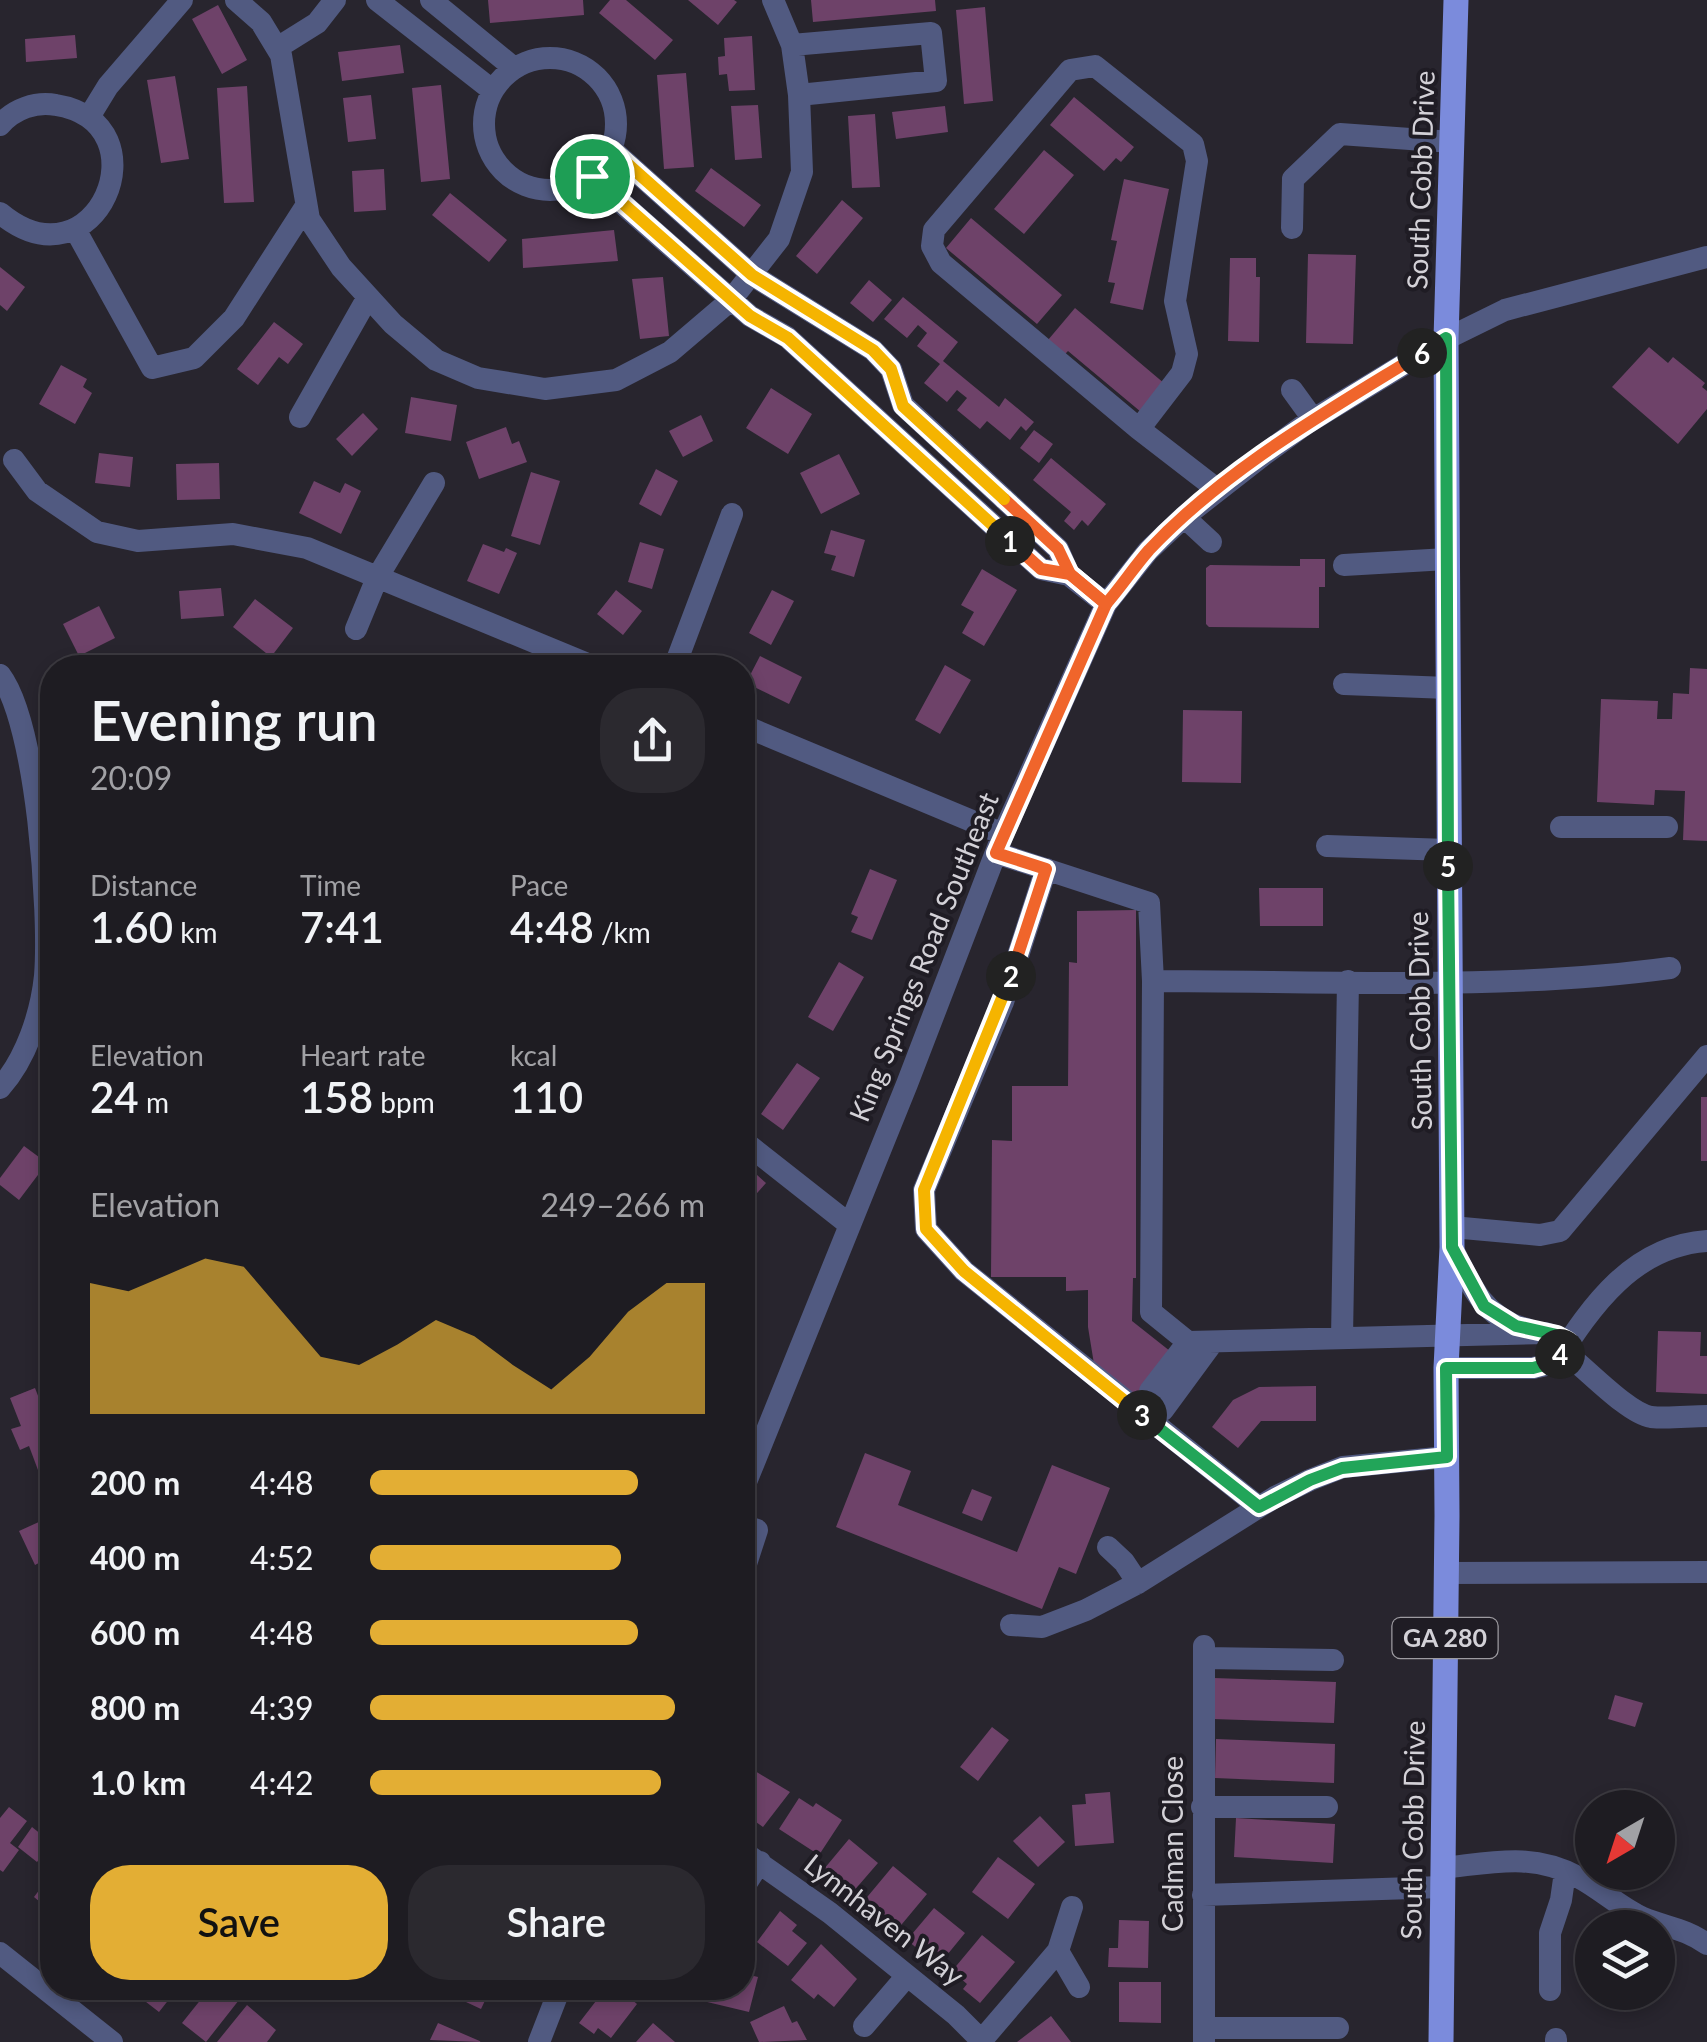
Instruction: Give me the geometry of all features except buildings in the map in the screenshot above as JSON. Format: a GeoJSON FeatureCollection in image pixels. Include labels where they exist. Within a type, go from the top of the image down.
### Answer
{"type":"FeatureCollection","features":[{"type":"Feature","properties":{"kind":"main road","name":"South Cobb Drive"},"geometry":{"type":"LineString","coordinates":[[1441,2042],[1446,1336],[1452,1237],[1446,338],[1456,0]]}},
{"type":"Feature","properties":{"kind":"street"},"geometry":{"type":"LineString","coordinates":[[89,117],[108,86],[182,0]]}},
{"type":"Feature","properties":{"kind":"street"},"geometry":{"type":"LineString","coordinates":[[236,0],[261,22],[282,55],[306,206],[310,219],[341,267],[393,324],[436,360],[478,378],[545,389],[616,380],[670,352],[730,300],[779,240],[802,172],[799,95],[792,45],[773,0]]}},
{"type":"Feature","properties":{"kind":"street"},"geometry":{"type":"LineString","coordinates":[[277,48],[318,23],[335,0]]}},
{"type":"Feature","properties":{"kind":"street"},"geometry":{"type":"LineString","coordinates":[[377,0],[492,90]]}},
{"type":"Feature","properties":{"kind":"street"},"geometry":{"type":"LineString","coordinates":[[431,0],[514,68]]}},
{"type":"Feature","properties":{"kind":"street"},"geometry":{"type":"LineString","coordinates":[[792,45],[931,33],[936,81],[799,95]]}},
{"type":"Feature","properties":{"kind":"street"},"geometry":{"type":"LineString","coordinates":[[560,58],[582,66],[601,82],[612,103],[616,126],[612,150],[592,176],[568,188],[542,190],[517,182],[497,165],[485,141],[484,115],[492,90],[514,68],[536,59],[560,58]]}},
{"type":"Feature","properties":{"kind":"street"},"geometry":{"type":"LineString","coordinates":[[1139,430],[1174,386],[1187,354],[1176,302],[1197,161],[1192,144],[1095,66],[1082,66],[1070,70],[973,181],[934,230],[932,246],[941,263],[1139,430],[1218,490]]}},
{"type":"Feature","properties":{"kind":"street"},"geometry":{"type":"LineString","coordinates":[[0,125],[25,107],[47,103],[69,107],[89,117],[104,134],[112,155],[114,177],[107,199],[94,217],[75,229],[55,234],[34,233],[14,225],[0,213]]}},
{"type":"Feature","properties":{"kind":"street"},"geometry":{"type":"LineString","coordinates":[[1292,228],[1293,179],[1340,134],[1452,142]]}},
{"type":"Feature","properties":{"kind":"street"},"geometry":{"type":"LineString","coordinates":[[612,150],[752,275],[873,350],[891,369],[903,406],[1058,549],[1070,574],[1106,604]]}},
{"type":"Feature","properties":{"kind":"street"},"geometry":{"type":"LineString","coordinates":[[592,176],[730,300],[788,338],[1041,569],[1070,574]]}},
{"type":"Feature","properties":{"kind":"street"},"geometry":{"type":"LineString","coordinates":[[75,229],[152,368],[194,358],[234,318],[306,206]]}},
{"type":"Feature","properties":{"kind":"street","name":"King Springs Road Southeast"},"geometry":{"type":"LineString","coordinates":[[755,1460],[999,844],[1106,604],[1148,551],[1218,490],[1313,419],[1446,338],[1505,310],[1707,257]]}},
{"type":"Feature","properties":{"kind":"street"},"geometry":{"type":"LineString","coordinates":[[300,417],[368,297]]}},
{"type":"Feature","properties":{"kind":"street"},"geometry":{"type":"LineString","coordinates":[[1292,390],[1313,419]]}},
{"type":"Feature","properties":{"kind":"street"},"geometry":{"type":"LineString","coordinates":[[14,460],[37,491],[97,532],[138,541],[233,534],[307,548],[565,655]]}},
{"type":"Feature","properties":{"kind":"street"},"geometry":{"type":"LineString","coordinates":[[949,484],[967,465]]}},
{"type":"Feature","properties":{"kind":"street"},"geometry":{"type":"LineString","coordinates":[[356,629],[376,578],[434,483]]}},
{"type":"Feature","properties":{"kind":"street"},"geometry":{"type":"LineString","coordinates":[[679,655],[732,514]]}},
{"type":"Feature","properties":{"kind":"street"},"geometry":{"type":"LineString","coordinates":[[1184,517],[1211,542]]}},
{"type":"Feature","properties":{"kind":"street"},"geometry":{"type":"LineString","coordinates":[[1344,565],[1447,560]]}},
{"type":"Feature","properties":{"kind":"street"},"geometry":{"type":"LineString","coordinates":[[0,676],[22,724],[40,822]]}},
{"type":"Feature","properties":{"kind":"street"},"geometry":{"type":"LineString","coordinates":[[1344,684],[1448,688]]}},
{"type":"Feature","properties":{"kind":"street"},"geometry":{"type":"LineString","coordinates":[[755,731],[1046,869],[1149,903],[1153,980],[1151,1312],[1188,1342],[1545,1333]]}},
{"type":"Feature","properties":{"kind":"street"},"geometry":{"type":"LineString","coordinates":[[1562,826],[1667,827]]}},
{"type":"Feature","properties":{"kind":"street"},"geometry":{"type":"LineString","coordinates":[[1327,846],[1448,850]]}},
{"type":"Feature","properties":{"kind":"street"},"geometry":{"type":"LineString","coordinates":[[1046,869],[1003,1002],[924,1190],[926,1229],[964,1271],[1259,1507]]}},
{"type":"Feature","properties":{"kind":"street"},"geometry":{"type":"LineString","coordinates":[[1153,980],[1448,982],[1670,968]]}},
{"type":"Feature","properties":{"kind":"street"},"geometry":{"type":"LineString","coordinates":[[1342,1338],[1348,981]]}},
{"type":"Feature","properties":{"kind":"street"},"geometry":{"type":"LineString","coordinates":[[0,1088],[34,1028],[40,1000]]}},
{"type":"Feature","properties":{"kind":"street"},"geometry":{"type":"LineString","coordinates":[[1707,1056],[1560,1231],[1540,1236],[1452,1237],[1484,1306],[1516,1326],[1545,1333],[1566,1346],[1629,1408],[1647,1416],[1707,1416]]}},
{"type":"Feature","properties":{"kind":"street"},"geometry":{"type":"LineString","coordinates":[[755,1150],[850,1225]]}},
{"type":"Feature","properties":{"kind":"street"},"geometry":{"type":"LineString","coordinates":[[1446,1368],[1533,1368],[1555,1362],[1597,1302],[1634,1265],[1664,1250],[1707,1241]]}},
{"type":"Feature","properties":{"kind":"street"},"geometry":{"type":"LineString","coordinates":[[1188,1342],[1150,1391],[1152,1401],[1163,1410],[1213,1342]]}},
{"type":"Feature","properties":{"kind":"street"},"geometry":{"type":"LineString","coordinates":[[1011,1625],[1042,1627],[1061,1621],[1138,1583],[1259,1507],[1310,1480],[1342,1468],[1447,1457]]}},
{"type":"Feature","properties":{"kind":"street"},"geometry":{"type":"LineString","coordinates":[[1108,1547],[1138,1583]]}},
{"type":"Feature","properties":{"kind":"street"},"geometry":{"type":"LineString","coordinates":[[1446,1573],[1707,1572]]}},
{"type":"Feature","properties":{"kind":"street","name":"Cadman Close"},"geometry":{"type":"LineString","coordinates":[[1204,2035],[1204,1652],[1333,1660]]}},
{"type":"Feature","properties":{"kind":"street"},"geometry":{"type":"LineString","coordinates":[[1202,1807],[1327,1807]]}},
{"type":"Feature","properties":{"kind":"street"},"geometry":{"type":"LineString","coordinates":[[1203,1895],[1442,1878],[1526,1859],[1576,1876],[1633,1913],[1674,1926],[1707,1944]]}},
{"type":"Feature","properties":{"kind":"street","name":"Lynnhaven Way"},"geometry":{"type":"LineString","coordinates":[[755,1860],[830,1913],[983,2041]]}},
{"type":"Feature","properties":{"kind":"street"},"geometry":{"type":"LineString","coordinates":[[1550,1990],[1550,1932],[1565,1872]]}},
{"type":"Feature","properties":{"kind":"street"},"geometry":{"type":"LineString","coordinates":[[983,2041],[1058,1951],[1072,1907]]}},
{"type":"Feature","properties":{"kind":"street"},"geometry":{"type":"LineString","coordinates":[[1058,1951],[1079,1987]]}},
{"type":"Feature","properties":{"kind":"street"},"geometry":{"type":"LineString","coordinates":[[0,1953],[40,1985]]}},
{"type":"Feature","properties":{"kind":"street"},"geometry":{"type":"LineString","coordinates":[[864,2026],[906,1976]]}},
{"type":"Feature","properties":{"kind":"street"},"geometry":{"type":"LineString","coordinates":[[59,2000],[112,2042]]}},
{"type":"Feature","properties":{"kind":"street"},"geometry":{"type":"LineString","coordinates":[[545,2039],[556,2000]]}},
{"type":"Feature","properties":{"kind":"street"},"geometry":{"type":"LineString","coordinates":[[1204,2035],[1338,2028]]}},
{"type":"Feature","properties":{"kind":"route"},"geometry":{"type":"LineString","coordinates":[[592,176],[612,150],[752,275],[873,350],[891,369],[903,406],[1058,549],[1070,574],[1080,583],[1106,604],[1148,551],[1266,452],[1446,338],[1452,1247],[1484,1306],[1516,1326],[1568,1341],[1555,1362],[1533,1368],[1446,1368],[1447,1457],[1342,1468],[1259,1507],[964,1271],[926,1229],[924,1190],[1003,1002],[1046,869],[996,853],[1106,604],[1070,574],[1041,569],[788,338],[750,316],[592,176]]}}]}
